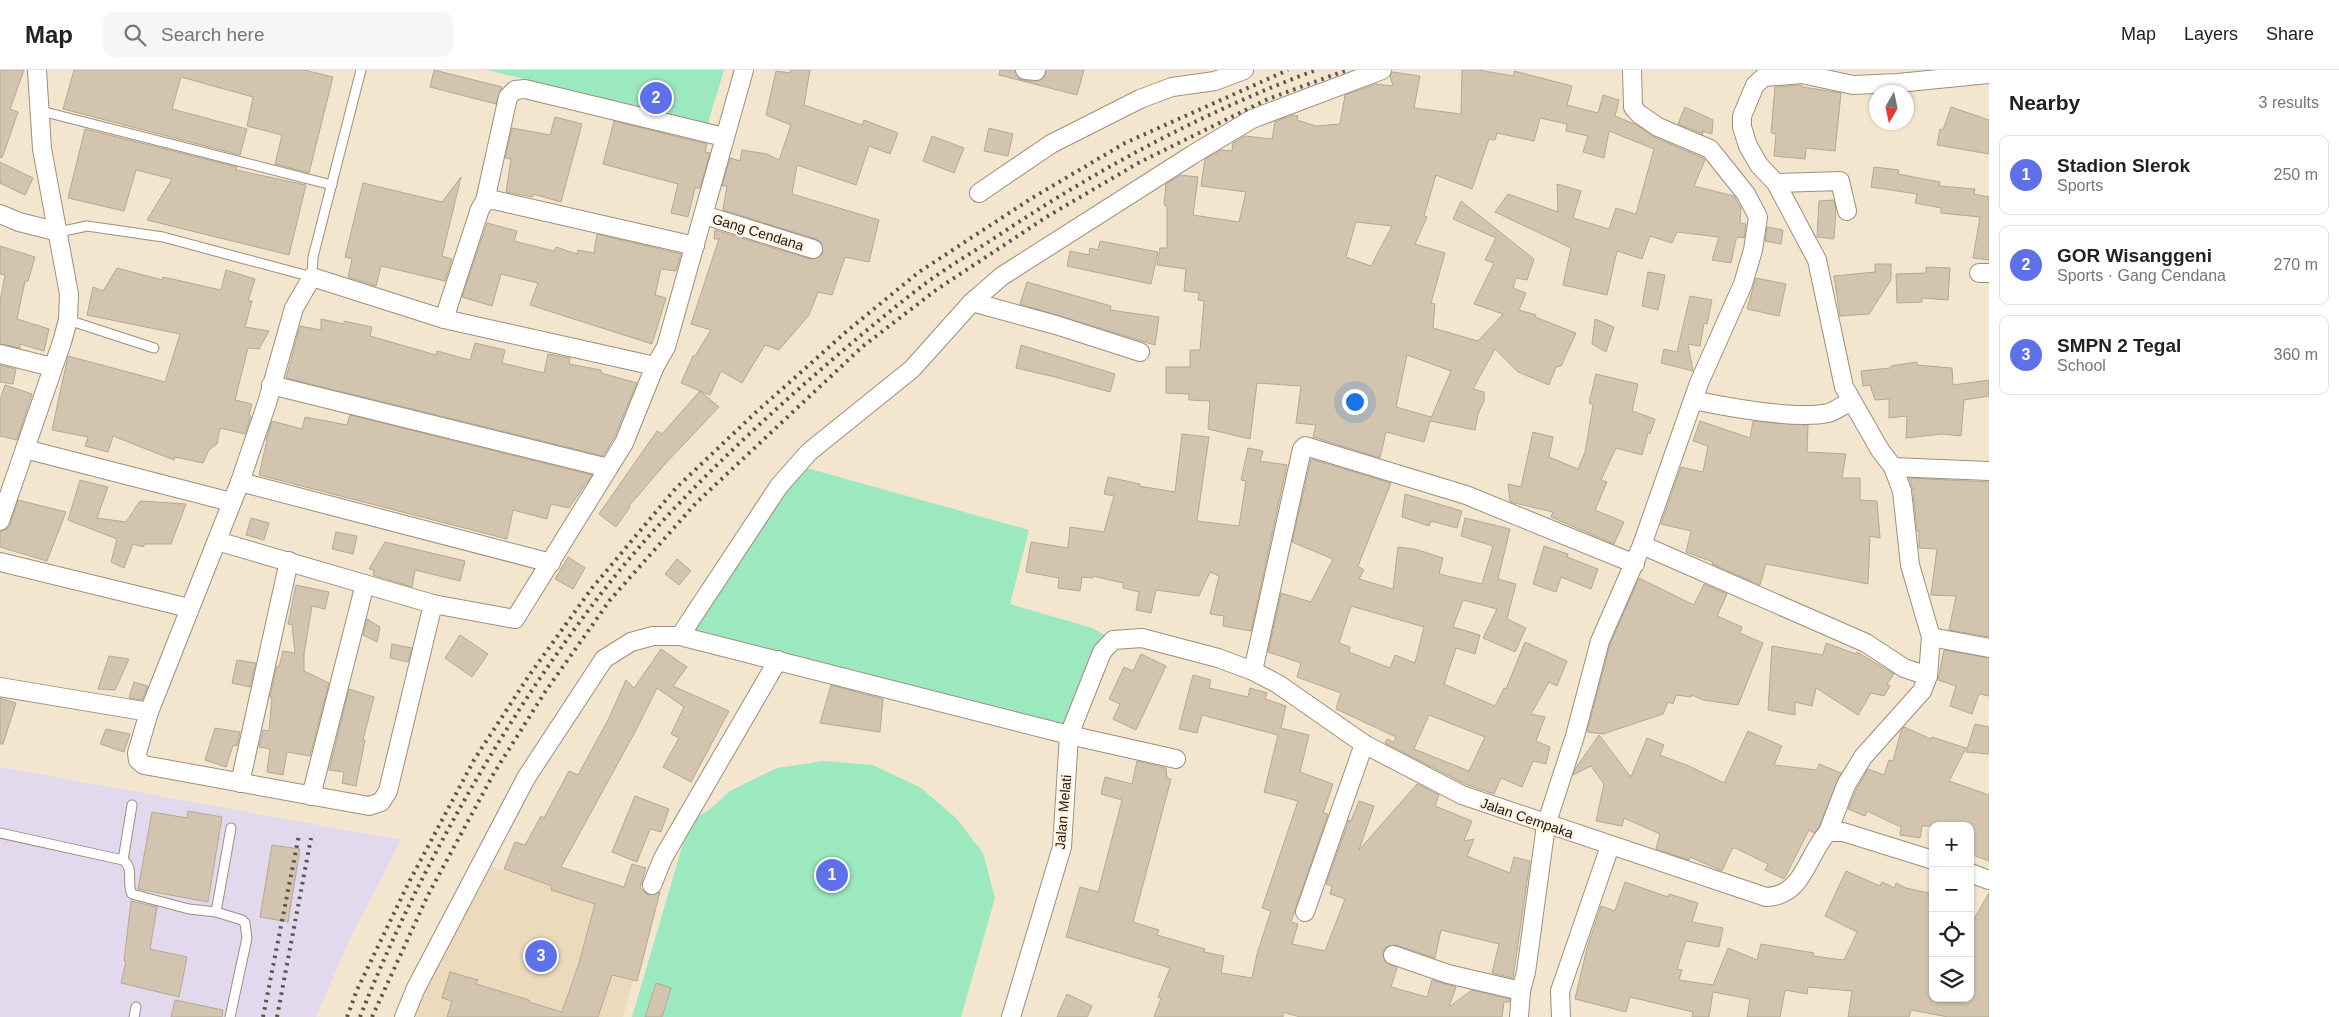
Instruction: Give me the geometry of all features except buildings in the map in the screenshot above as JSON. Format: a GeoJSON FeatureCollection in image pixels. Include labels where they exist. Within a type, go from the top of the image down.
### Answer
{"type":"FeatureCollection","features":[{"type":"Feature","properties":{"kind":"street"},"geometry":{"type":"LineString","coordinates":[[0,521],[68,320],[69,294],[59,232],[42,149],[37,70]]}},
{"type":"Feature","properties":{"kind":"street"},"geometry":{"type":"LineString","coordinates":[[217,541],[433,604],[515,619],[624,443],[655,366],[666,347],[744,70]]}},
{"type":"Feature","properties":{"kind":"street"},"geometry":{"type":"LineString","coordinates":[[979,193],[1051,144],[1140,99],[1172,88],[1215,81],[1244,70]]}},
{"type":"Feature","properties":{"kind":"street"},"geometry":{"type":"LineString","coordinates":[[680,636],[779,486],[796,466],[809,452],[912,369],[972,302],[1002,276],[1068,233],[1252,120],[1382,70]]}},
{"type":"Feature","properties":{"kind":"street"},"geometry":{"type":"LineString","coordinates":[[1632,70],[1633,107],[1639,114],[1658,127],[1710,149],[1748,173],[1776,182],[1840,181],[1847,211]]}},
{"type":"Feature","properties":{"kind":"street"},"geometry":{"type":"LineString","coordinates":[[1519,1017],[1521,991],[1526,972],[1550,826],[1600,641],[1642,545],[1681,441],[1693,400],[1715,345],[1743,284],[1753,250],[1758,217],[1746,194],[1748,173],[1742,116],[1755,85],[1764,77],[1802,74],[1853,85],[1898,83],[1989,74]]}},
{"type":"Feature","properties":{"kind":"street"},"geometry":{"type":"LineString","coordinates":[[444,319],[480,209],[485,201],[508,97],[514,90],[525,89],[724,137]]}},
{"type":"Feature","properties":{"kind":"street"},"geometry":{"type":"LineString","coordinates":[[1642,545],[1866,643],[1916,673],[1931,636],[1910,565],[1902,490],[1893,467],[1850,402],[1844,387],[1818,260],[1776,182]]}},
{"type":"Feature","properties":{"kind":"street"},"geometry":{"type":"LineString","coordinates":[[485,201],[494,200],[695,246]]}},
{"type":"Feature","properties":{"kind":"street"},"geometry":{"type":"LineString","coordinates":[[0,214],[19,222],[59,232]]}},
{"type":"Feature","properties":{"kind":"street","name":"Gang Cendana"},"geometry":{"type":"LineString","coordinates":[[704,215],[812,249]]}},
{"type":"Feature","properties":{"kind":"street"},"geometry":{"type":"LineString","coordinates":[[433,604],[388,791],[381,802],[369,806],[310,796],[144,765],[138,760],[137,753],[149,712],[240,482],[267,403],[294,308],[312,277],[444,319],[655,366]]}},
{"type":"Feature","properties":{"kind":"street"},"geometry":{"type":"LineString","coordinates":[[972,302],[1056,325],[1140,352]]}},
{"type":"Feature","properties":{"kind":"street"},"geometry":{"type":"LineString","coordinates":[[0,354],[52,367]]}},
{"type":"Feature","properties":{"kind":"street"},"geometry":{"type":"LineString","coordinates":[[271,385],[608,468]]}},
{"type":"Feature","properties":{"kind":"street"},"geometry":{"type":"LineString","coordinates":[[1693,400],[1797,414],[1828,413],[1850,402]]}},
{"type":"Feature","properties":{"kind":"street"},"geometry":{"type":"LineString","coordinates":[[1253,672],[1302,449],[1305,446],[1466,495],[1634,564]]}},
{"type":"Feature","properties":{"kind":"street"},"geometry":{"type":"LineString","coordinates":[[25,449],[232,502]]}},
{"type":"Feature","properties":{"kind":"street"},"geometry":{"type":"LineString","coordinates":[[1893,467],[1989,471]]}},
{"type":"Feature","properties":{"kind":"street"},"geometry":{"type":"LineString","coordinates":[[240,482],[550,563]]}},
{"type":"Feature","properties":{"kind":"street"},"geometry":{"type":"LineString","coordinates":[[240,783],[289,561]]}},
{"type":"Feature","properties":{"kind":"street"},"geometry":{"type":"LineString","coordinates":[[0,562],[189,608]]}},
{"type":"Feature","properties":{"kind":"street"},"geometry":{"type":"LineString","coordinates":[[310,796],[365,584]]}},
{"type":"Feature","properties":{"kind":"street"},"geometry":{"type":"LineString","coordinates":[[404,1017],[416,988],[526,778],[604,659],[638,640],[653,636],[680,636],[1069,735],[1176,759]]}},
{"type":"Feature","properties":{"kind":"street"},"geometry":{"type":"LineString","coordinates":[[1931,636],[1989,648]]}},
{"type":"Feature","properties":{"kind":"street","name":"Jalan Cempaka"},"geometry":{"type":"LineString","coordinates":[[1114,640],[1142,638],[1218,658],[1278,684],[1364,744],[1462,795],[1766,898],[1777,897],[1797,883],[1828,832],[1846,785],[1863,757],[1922,691],[1916,673]]}},
{"type":"Feature","properties":{"kind":"street","name":"Jalan Melati"},"geometry":{"type":"LineString","coordinates":[[1011,1017],[1062,847],[1069,735],[1102,652],[1114,640]]}},
{"type":"Feature","properties":{"kind":"street"},"geometry":{"type":"LineString","coordinates":[[652,885],[663,858],[778,660]]}},
{"type":"Feature","properties":{"kind":"street"},"geometry":{"type":"LineString","coordinates":[[0,687],[149,712]]}},
{"type":"Feature","properties":{"kind":"street"},"geometry":{"type":"LineString","coordinates":[[1305,912],[1364,744]]}},
{"type":"Feature","properties":{"kind":"street"},"geometry":{"type":"LineString","coordinates":[[1828,832],[1843,832],[1929,859]]}},
{"type":"Feature","properties":{"kind":"street"},"geometry":{"type":"LineString","coordinates":[[1561,1017],[1560,991],[1610,846]]}},
{"type":"Feature","properties":{"kind":"street"},"geometry":{"type":"LineString","coordinates":[[1974,874],[1989,880]]}},
{"type":"Feature","properties":{"kind":"street"},"geometry":{"type":"LineString","coordinates":[[1393,955],[1448,974],[1521,991]]}},
{"type":"Feature","properties":{"kind":"lane"},"geometry":{"type":"LineString","coordinates":[[59,232],[87,226],[163,237],[312,277],[313,257],[338,169],[361,70]]}},
{"type":"Feature","properties":{"kind":"lane"},"geometry":{"type":"LineString","coordinates":[[41,112],[332,185]]}},
{"type":"Feature","properties":{"kind":"lane"},"geometry":{"type":"LineString","coordinates":[[68,320],[154,348]]}},
{"type":"Feature","properties":{"kind":"lane"},"geometry":{"type":"LineString","coordinates":[[124,860],[132,804]]}},
{"type":"Feature","properties":{"kind":"lane"},"geometry":{"type":"LineString","coordinates":[[216,912],[231,828]]}},
{"type":"Feature","properties":{"kind":"lane"},"geometry":{"type":"LineString","coordinates":[[0,833],[124,860],[127,862],[130,871],[129,890],[132,894],[189,909],[216,912],[242,920],[246,928],[247,938],[230,1017]]}},
{"type":"Feature","properties":{"kind":"lane"},"geometry":{"type":"LineString","coordinates":[[134,1017],[136,1007]]}},
{"type":"Feature","properties":{"kind":"shaded area"},"geometry":{"type":"Polygon","coordinates":[[[0,767],[401,840],[349,941],[316,1017],[0,1017],[0,767]]]}},
{"type":"Feature","properties":{"kind":"shaded area"},"geometry":{"type":"Polygon","coordinates":[[[488,865],[549,885],[653,911],[623,1017],[416,1017],[420,1002],[488,865]]]}},
{"type":"Feature","properties":{"kind":"green space"},"geometry":{"type":"Polygon","coordinates":[[[488,70],[724,70],[707,126],[488,70]]]}},
{"type":"Feature","properties":{"kind":"green space"},"geometry":{"type":"Polygon","coordinates":[[[796,465],[1029,530],[1010,604],[1092,628],[1113,640],[1069,735],[680,636],[796,465]]]}},
{"type":"Feature","properties":{"kind":"green space"},"geometry":{"type":"Polygon","coordinates":[[[824,761],[873,765],[921,788],[956,818],[983,853],[995,898],[961,1017],[632,1017],[690,820],[708,811],[730,791],[777,768],[824,761]]]}},
{"type":"Feature","properties":{"kind":"railway"},"geometry":{"type":"LineString","coordinates":[[347,1017],[357,990],[408,884],[474,760],[528,677],[592,588],[676,488],[754,414],[847,331],[919,272],[1032,198],[1125,143],[1288,70]]}},
{"type":"Feature","properties":{"kind":"railway"},"geometry":{"type":"LineString","coordinates":[[360,1017],[408,907],[436,852],[497,745],[530,693],[600,595],[644,541],[717,465],[767,417],[842,351],[909,296],[952,265],[1034,212],[1151,144],[1232,104],[1316,70]]}},
{"type":"Feature","properties":{"kind":"railway"},"geometry":{"type":"LineString","coordinates":[[372,1017],[428,895],[494,773],[545,692],[610,600],[696,503],[862,347],[936,290],[1048,216],[1140,162],[1268,99],[1347,70]]}},
{"type":"Feature","properties":{"kind":"railway"},"geometry":{"type":"LineString","coordinates":[[263,1017],[299,835]]}},
{"type":"Feature","properties":{"kind":"railway"},"geometry":{"type":"LineString","coordinates":[[277,1017],[311,838]]}},
{"type":"Feature","properties":{"kind":"place","name":"GOR Wisanggeni"},"geometry":{"type":"Point","coordinates":[656,98]}},
{"type":"Feature","properties":{"kind":"place","name":"Stadion Slerok"},"geometry":{"type":"Point","coordinates":[832,875]}},
{"type":"Feature","properties":{"kind":"place","name":"SMPN 2 Tegal"},"geometry":{"type":"Point","coordinates":[541,956]}}]}
